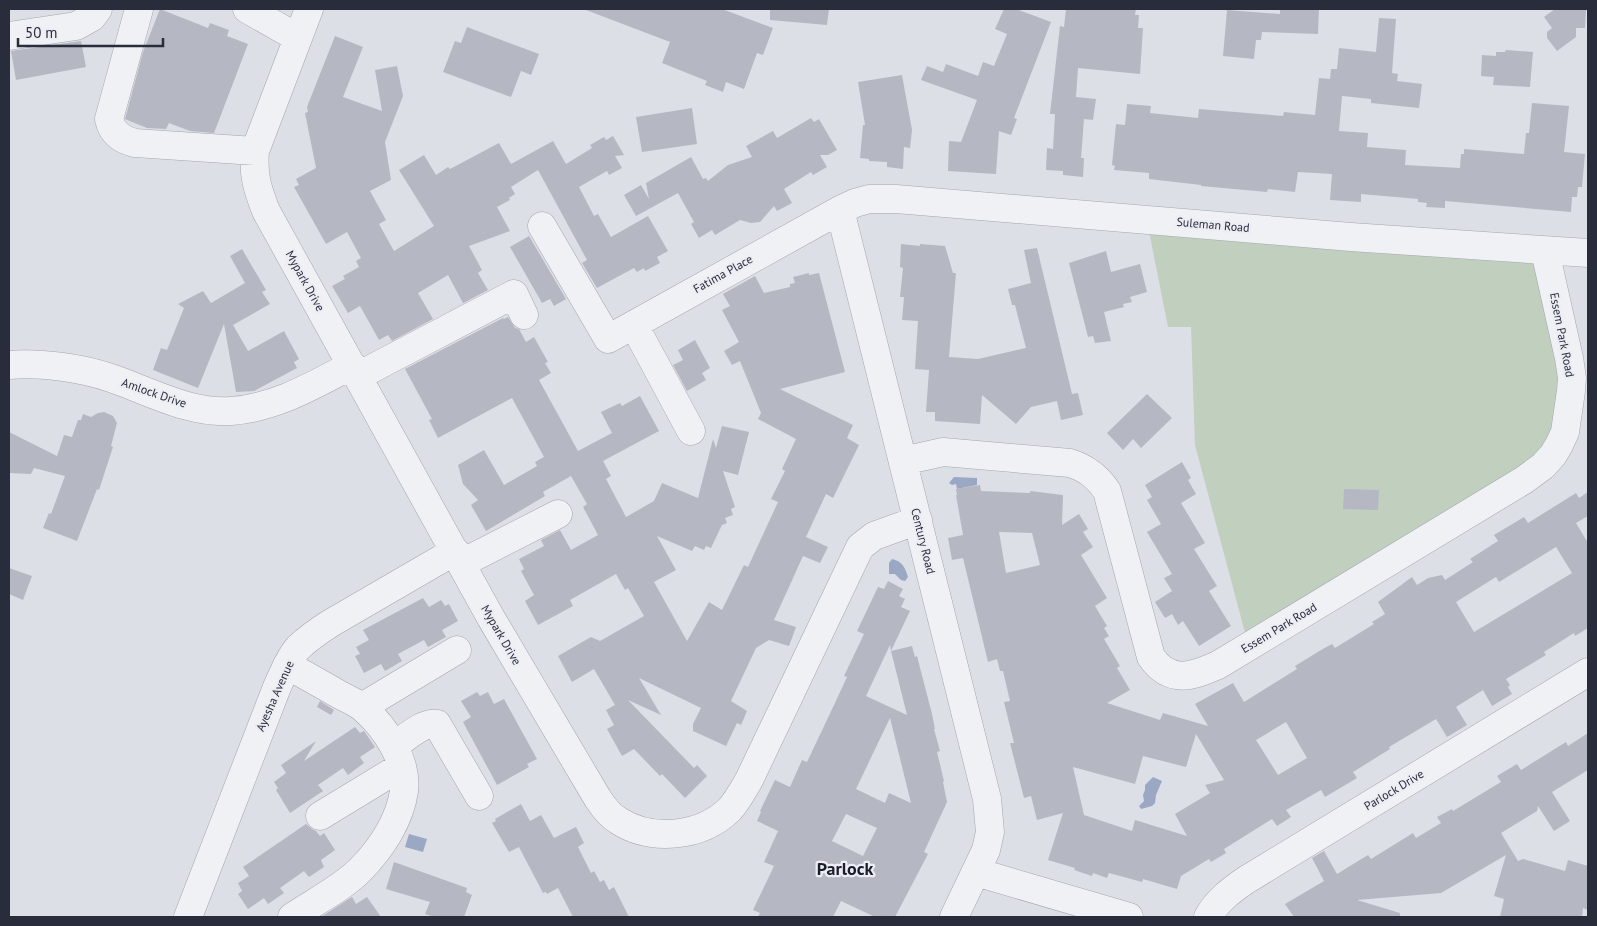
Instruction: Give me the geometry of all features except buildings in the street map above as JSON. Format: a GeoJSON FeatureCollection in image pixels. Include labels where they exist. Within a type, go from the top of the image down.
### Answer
{"type":"FeatureCollection","features":[{"type":"Feature","properties":{"kind":"street"},"geometry":{"type":"LineString","coordinates":[[9,36],[76,26],[92,16],[98,9]]}},
{"type":"Feature","properties":{"kind":"street"},"geometry":{"type":"LineString","coordinates":[[139,9],[109,119],[110,125],[115,132],[127,141],[255,151]]}},
{"type":"Feature","properties":{"kind":"street"},"geometry":{"type":"LineString","coordinates":[[247,9],[298,38]]}},
{"type":"Feature","properties":{"kind":"street","name":"Mypark Drive"},"geometry":{"type":"LineString","coordinates":[[309,9],[255,151],[254,171],[258,193],[266,211],[491,618],[602,806],[614,817],[630,827],[650,832],[676,833],[701,828],[730,809],[742,793],[860,547],[874,536],[918,520]]}},
{"type":"Feature","properties":{"kind":"street","name":"Suleman Road"},"geometry":{"type":"LineString","coordinates":[[840,210],[869,199],[888,198],[1351,237],[1588,254]]}},
{"type":"Feature","properties":{"kind":"street","name":"Fatima Place"},"geometry":{"type":"LineString","coordinates":[[542,226],[608,339],[840,210]]}},
{"type":"Feature","properties":{"kind":"street","name":"Century Road"},"geometry":{"type":"LineString","coordinates":[[840,210],[987,799],[990,832],[986,850],[976,872]]}},
{"type":"Feature","properties":{"kind":"street","name":"Essem Park Road"},"geometry":{"type":"LineString","coordinates":[[903,462],[942,452],[1070,463],[1095,476],[1107,491],[1151,657],[1157,666],[1172,675],[1183,676],[1199,673],[1218,665],[1524,480],[1553,456],[1564,432],[1572,378],[1545,251]]}},
{"type":"Feature","properties":{"kind":"street","name":"Amlock Drive"},"geometry":{"type":"LineString","coordinates":[[9,366],[39,365],[85,372],[108,377],[187,406],[230,411],[260,407],[355,371],[514,294],[524,315]]}},
{"type":"Feature","properties":{"kind":"street"},"geometry":{"type":"LineString","coordinates":[[634,324],[691,430]]}},
{"type":"Feature","properties":{"kind":"street","name":"Ayesha Avenue"},"geometry":{"type":"LineString","coordinates":[[188,917],[277,687],[287,665],[298,648],[331,623],[458,557],[558,514]]}},
{"type":"Feature","properties":{"kind":"street"},"geometry":{"type":"LineString","coordinates":[[362,707],[457,650]]}},
{"type":"Feature","properties":{"kind":"street"},"geometry":{"type":"LineString","coordinates":[[287,665],[362,707],[398,756],[404,789],[399,808],[387,836],[376,853],[345,883],[292,917]]}},
{"type":"Feature","properties":{"kind":"street","name":"Parlock Drive"},"geometry":{"type":"LineString","coordinates":[[1208,917],[1214,906],[1246,880],[1588,672]]}},
{"type":"Feature","properties":{"kind":"street"},"geometry":{"type":"LineString","coordinates":[[320,816],[398,756],[424,726],[432,724],[438,724],[479,796]]}},
{"type":"Feature","properties":{"kind":"street"},"geometry":{"type":"LineString","coordinates":[[954,917],[976,872],[1129,917]]}},
{"type":"Feature","properties":{"kind":"green space"},"geometry":{"type":"Polygon","coordinates":[[[1147,221],[1543,252],[1564,390],[1546,456],[1248,644],[1195,445],[1191,327],[1168,327],[1147,221]]]}},
{"type":"Feature","properties":{"kind":"water"},"geometry":{"type":"Polygon","coordinates":[[[954,477],[977,478],[977,485],[957,489],[956,484],[952,485],[949,483],[954,477]]]}},
{"type":"Feature","properties":{"kind":"water"},"geometry":{"type":"Polygon","coordinates":[[[892,559],[901,563],[904,567],[908,577],[905,581],[895,574],[889,574],[889,563],[892,559]]]}},
{"type":"Feature","properties":{"kind":"water"},"geometry":{"type":"Polygon","coordinates":[[[1153,777],[1162,781],[1155,803],[1152,806],[1141,809],[1139,806],[1144,801],[1145,785],[1153,777]]]}},
{"type":"Feature","properties":{"kind":"water"},"geometry":{"type":"Polygon","coordinates":[[[409,834],[427,839],[423,852],[405,847],[409,834]]]}},
{"type":"Feature","properties":{"kind":"district","name":"Parlock"},"geometry":{"type":"Point","coordinates":[845,869]}}]}
